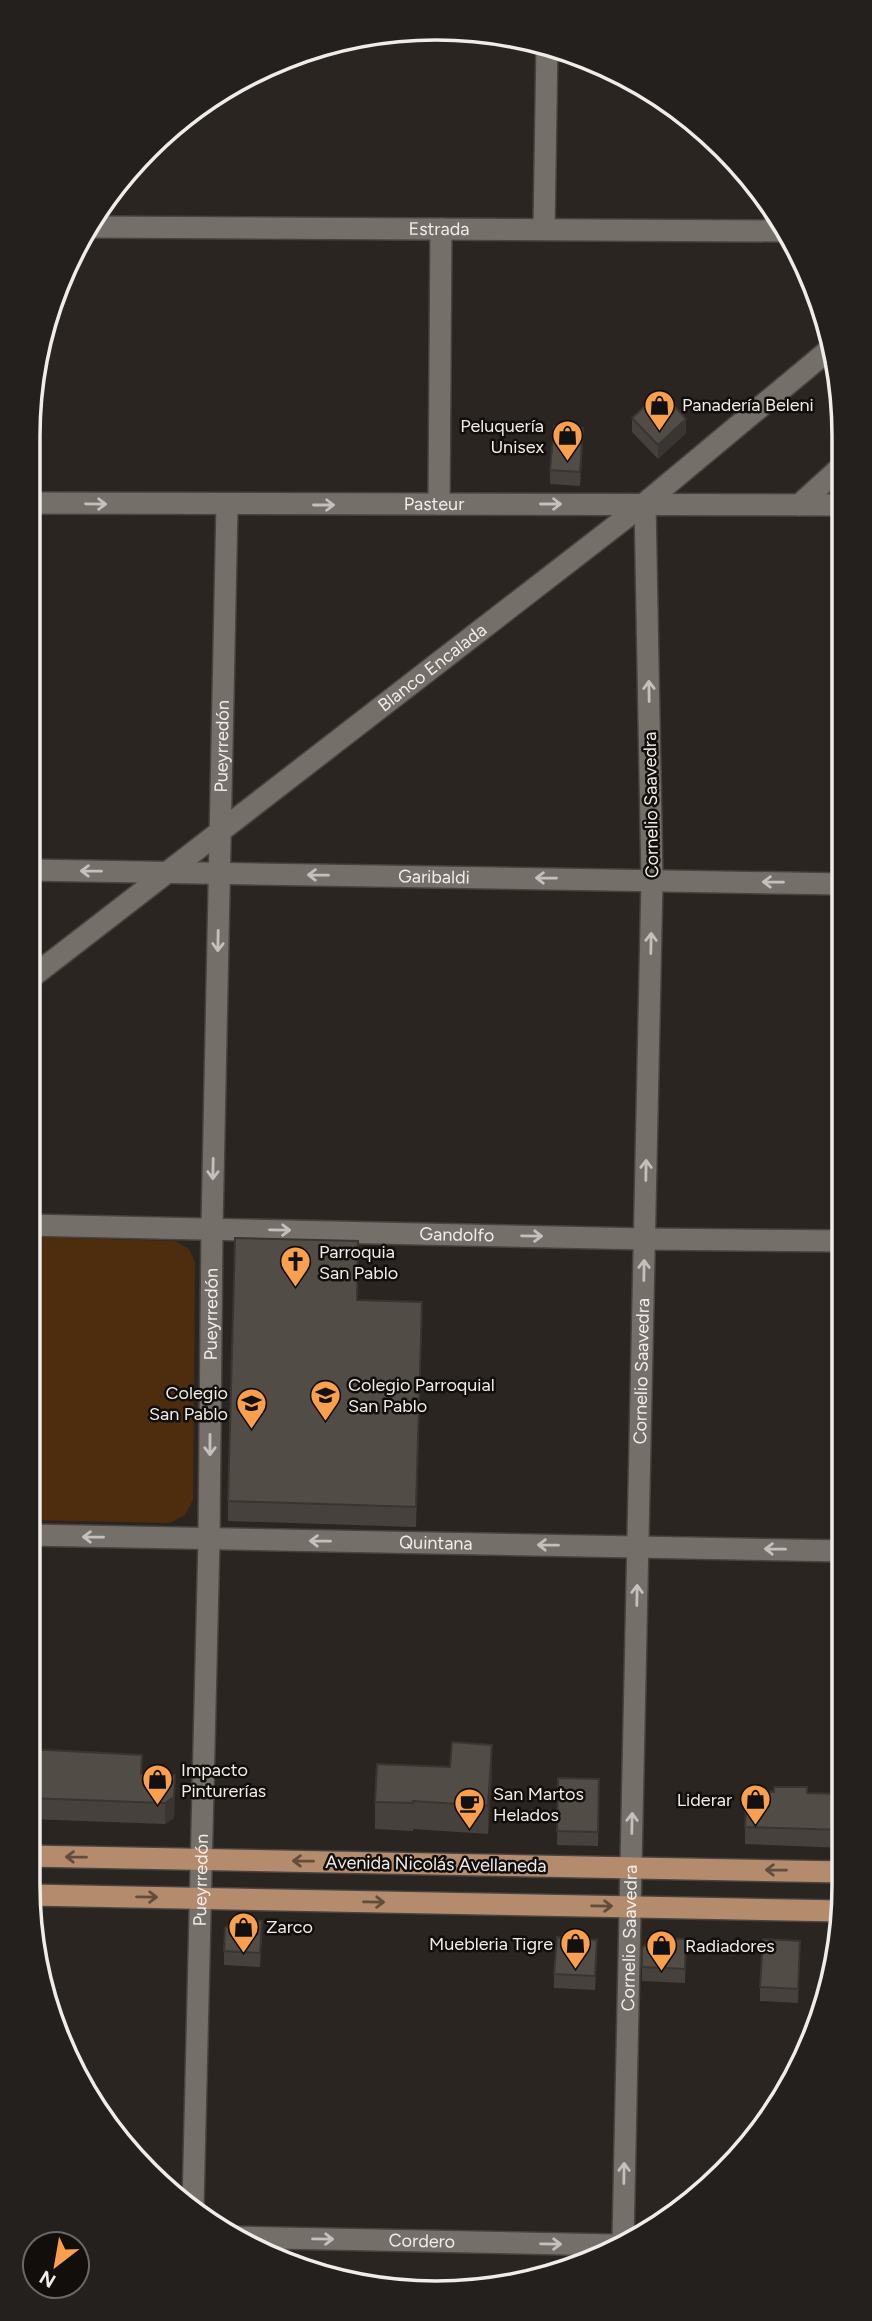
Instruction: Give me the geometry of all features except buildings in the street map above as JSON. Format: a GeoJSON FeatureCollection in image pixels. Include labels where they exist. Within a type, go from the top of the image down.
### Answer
{"type":"FeatureCollection","features":[{"type":"Feature","properties":{"kind":"main road","name":"Avenida Nicolás Avellaneda"},"geometry":{"type":"LineString","coordinates":[[40,1856],[832,1871]]}},
{"type":"Feature","properties":{"kind":"main road"},"geometry":{"type":"LineString","coordinates":[[40,1895],[831,1911]]}},
{"type":"Feature","properties":{"kind":"street"},"geometry":{"type":"LineString","coordinates":[[544,229],[547,56]]}},
{"type":"Feature","properties":{"kind":"street","name":"Estrada"},"geometry":{"type":"LineString","coordinates":[[100,227],[774,231]]}},
{"type":"Feature","properties":{"kind":"street"},"geometry":{"type":"LineString","coordinates":[[439,504],[441,229]]}},
{"type":"Feature","properties":{"kind":"street","name":"Blanco Encalada"},"geometry":{"type":"LineString","coordinates":[[40,971],[645,503],[823,355]]}},
{"type":"Feature","properties":{"kind":"street"},"geometry":{"type":"LineString","coordinates":[[799,505],[832,475]]}},
{"type":"Feature","properties":{"kind":"street","name":"Pasteur"},"geometry":{"type":"LineString","coordinates":[[40,503],[832,505]]}},
{"type":"Feature","properties":{"kind":"street","name":"Cornelio Saavedra"},"geometry":{"type":"LineString","coordinates":[[623,2234],[652,880],[645,503]]}},
{"type":"Feature","properties":{"kind":"street","name":"Pueyrredón"},"geometry":{"type":"LineString","coordinates":[[193,2198],[209,1539],[212,1228],[226,505]]}},
{"type":"Feature","properties":{"kind":"street","name":"Garibaldi"},"geometry":{"type":"LineString","coordinates":[[40,870],[832,884]]}},
{"type":"Feature","properties":{"kind":"street","name":"Gandolfo"},"geometry":{"type":"LineString","coordinates":[[40,1225],[832,1241]]}},
{"type":"Feature","properties":{"kind":"street","name":"Quintana"},"geometry":{"type":"LineString","coordinates":[[40,1535],[832,1550]]}},
{"type":"Feature","properties":{"kind":"street","name":"Cordero"},"geometry":{"type":"LineString","coordinates":[[256,2238],[601,2245]]}},
{"type":"Feature","properties":{"kind":"shaded area"},"geometry":{"type":"Polygon","coordinates":[[[40,1237],[175,1241],[189,1249],[195,1262],[193,1500],[185,1515],[170,1523],[40,1520],[40,1237]]]}},
{"type":"Feature","properties":{"kind":"place","name":"Panadería Beleni"},"geometry":{"type":"Point","coordinates":[659,432]}},
{"type":"Feature","properties":{"kind":"place","name":"Peluquería Unisex"},"geometry":{"type":"Point","coordinates":[567,463]}},
{"type":"Feature","properties":{"kind":"place","name":"Parroquia San Pablo"},"geometry":{"type":"Point","coordinates":[296,1289]}},
{"type":"Feature","properties":{"kind":"place","name":"Colegio Parroquial San Pablo"},"geometry":{"type":"Point","coordinates":[325,1422]}},
{"type":"Feature","properties":{"kind":"place","name":"Colegio San Pablo"},"geometry":{"type":"Point","coordinates":[251,1430]}},
{"type":"Feature","properties":{"kind":"place","name":"Impacto Pinturerías"},"geometry":{"type":"Point","coordinates":[158,1807]}},
{"type":"Feature","properties":{"kind":"place","name":"Liderar"},"geometry":{"type":"Point","coordinates":[755,1827]}},
{"type":"Feature","properties":{"kind":"place","name":"San Martos Helados"},"geometry":{"type":"Point","coordinates":[470,1831]}},
{"type":"Feature","properties":{"kind":"place","name":"Zarco"},"geometry":{"type":"Point","coordinates":[243,1954]}},
{"type":"Feature","properties":{"kind":"place","name":"Muebleria Tigre"},"geometry":{"type":"Point","coordinates":[576,1971]}},
{"type":"Feature","properties":{"kind":"place","name":"Radiadores"},"geometry":{"type":"Point","coordinates":[662,1973]}}]}
